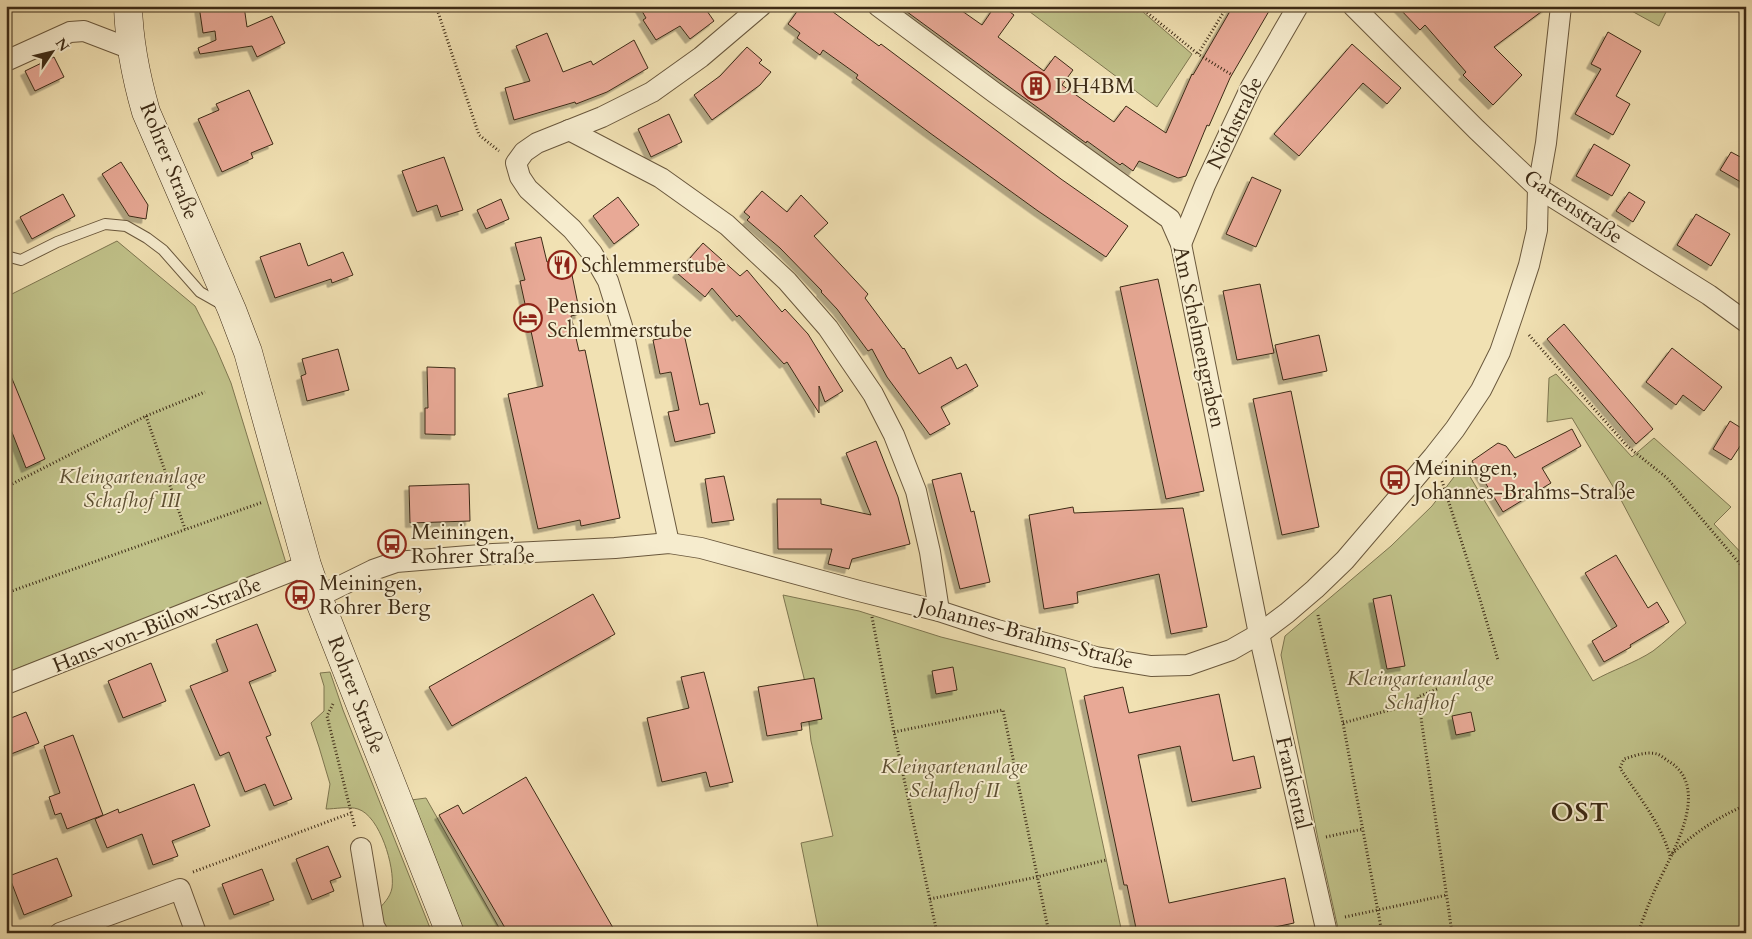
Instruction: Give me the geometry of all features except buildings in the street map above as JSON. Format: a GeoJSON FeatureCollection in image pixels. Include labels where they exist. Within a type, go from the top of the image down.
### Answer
{"type":"FeatureCollection","features":[{"type":"Feature","properties":{"kind":"main road","name":"Rohrer Straße"},"geometry":{"type":"LineString","coordinates":[[128,6],[131,49],[146,112],[232,310],[248,352],[307,565],[318,597],[450,933]]}},
{"type":"Feature","properties":{"kind":"street"},"geometry":{"type":"LineString","coordinates":[[669,543],[622,326],[608,281],[592,253],[572,229],[528,188],[520,178],[516,163],[524,152],[537,143],[602,117],[652,92],[701,57],[762,6]]}},
{"type":"Feature","properties":{"kind":"street","name":"Am Schelmengraben"},"geometry":{"type":"LineString","coordinates":[[878,6],[1170,219],[1181,244],[1259,634]]}},
{"type":"Feature","properties":{"kind":"street","name":"Nöthstraße"},"geometry":{"type":"LineString","coordinates":[[1181,244],[1205,185],[1251,86],[1298,6]]}},
{"type":"Feature","properties":{"kind":"street","name":"Gartenstraße"},"geometry":{"type":"LineString","coordinates":[[1353,6],[1538,188],[1709,295],[1746,322]]}},
{"type":"Feature","properties":{"kind":"street","name":"Johannes-Brahms-Straße"},"geometry":{"type":"LineString","coordinates":[[318,597],[374,570],[396,562],[669,543],[701,548],[939,611],[997,630],[1096,657],[1151,666],[1188,665],[1232,650],[1259,634],[1315,589],[1365,538],[1456,429],[1481,390],[1500,352],[1529,265],[1538,230],[1538,188],[1546,143],[1560,7]]}},
{"type":"Feature","properties":{"kind":"street"},"geometry":{"type":"LineString","coordinates":[[6,61],[70,32],[84,31],[131,49]]}},
{"type":"Feature","properties":{"kind":"street"},"geometry":{"type":"LineString","coordinates":[[569,130],[661,178],[727,225],[787,280],[828,328],[873,394],[894,435],[910,475],[916,491],[930,552],[939,611]]}},
{"type":"Feature","properties":{"kind":"street","name":"Hans-von-Bülow-Straße"},"geometry":{"type":"LineString","coordinates":[[6,684],[307,565]]}},
{"type":"Feature","properties":{"kind":"street","name":"Frankental"},"geometry":{"type":"LineString","coordinates":[[1259,634],[1332,926]]}},
{"type":"Feature","properties":{"kind":"street"},"geometry":{"type":"LineString","coordinates":[[361,848],[374,926],[378,933]]}},
{"type":"Feature","properties":{"kind":"street"},"geometry":{"type":"LineString","coordinates":[[60,933],[180,889],[196,933]]}},
{"type":"Feature","properties":{"kind":"lane"},"geometry":{"type":"LineString","coordinates":[[6,256],[21,260],[57,242],[105,224],[126,226],[163,250],[200,292],[232,310]]}},
{"type":"Feature","properties":{"kind":"path"},"geometry":{"type":"LineString","coordinates":[[436,6],[479,136],[516,163]]}},
{"type":"Feature","properties":{"kind":"path"},"geometry":{"type":"LineString","coordinates":[[1139,6],[1198,54],[1251,86]]}},
{"type":"Feature","properties":{"kind":"path"},"geometry":{"type":"LineString","coordinates":[[1198,54],[1225,10],[1221,6]]}},
{"type":"Feature","properties":{"kind":"path"},"geometry":{"type":"LineString","coordinates":[[1513,314],[1541,349],[1627,446],[1667,478],[1746,571]]}},
{"type":"Feature","properties":{"kind":"path"},"geometry":{"type":"LineString","coordinates":[[6,487],[146,416],[205,392]]}},
{"type":"Feature","properties":{"kind":"path"},"geometry":{"type":"LineString","coordinates":[[146,416],[184,529]]}},
{"type":"Feature","properties":{"kind":"path"},"geometry":{"type":"LineString","coordinates":[[1433,457],[1480,596],[1498,660]]}},
{"type":"Feature","properties":{"kind":"path"},"geometry":{"type":"LineString","coordinates":[[6,593],[287,494]]}},
{"type":"Feature","properties":{"kind":"path"},"geometry":{"type":"LineString","coordinates":[[1315,589],[1317,609],[1343,723],[1382,933]]}},
{"type":"Feature","properties":{"kind":"path"},"geometry":{"type":"LineString","coordinates":[[872,616],[894,732],[937,933]]}},
{"type":"Feature","properties":{"kind":"path"},"geometry":{"type":"LineString","coordinates":[[348,676],[327,716],[361,848]]}},
{"type":"Feature","properties":{"kind":"path"},"geometry":{"type":"LineString","coordinates":[[1437,690],[1418,698],[1452,933]]}},
{"type":"Feature","properties":{"kind":"path"},"geometry":{"type":"LineString","coordinates":[[1343,723],[1419,702]]}},
{"type":"Feature","properties":{"kind":"path"},"geometry":{"type":"LineString","coordinates":[[894,732],[1003,710],[1050,933]]}},
{"type":"Feature","properties":{"kind":"path"},"geometry":{"type":"LineString","coordinates":[[1638,933],[1646,907],[1678,841],[1685,821],[1688,804],[1687,785],[1676,766],[1658,754],[1639,754],[1624,759],[1620,768],[1655,820],[1666,841],[1670,856]]}},
{"type":"Feature","properties":{"kind":"path"},"geometry":{"type":"LineString","coordinates":[[1670,856],[1691,836],[1726,813],[1746,805]]}},
{"type":"Feature","properties":{"kind":"path"},"geometry":{"type":"LineString","coordinates":[[180,889],[183,876],[352,813]]}},
{"type":"Feature","properties":{"kind":"path"},"geometry":{"type":"LineString","coordinates":[[1318,839],[1363,829]]}},
{"type":"Feature","properties":{"kind":"path"},"geometry":{"type":"LineString","coordinates":[[930,899],[1038,877],[1106,860]]}},
{"type":"Feature","properties":{"kind":"path"},"geometry":{"type":"LineString","coordinates":[[1332,926],[1377,911],[1446,895]]}},
{"type":"Feature","properties":{"kind":"green space"},"geometry":{"type":"Polygon","coordinates":[[[1022,6],[1136,6],[1192,54],[1157,107],[1022,6]]]}},
{"type":"Feature","properties":{"kind":"green space"},"geometry":{"type":"Polygon","coordinates":[[[1630,6],[1669,6],[1659,26],[1628,9],[1630,6]]]}},
{"type":"Feature","properties":{"kind":"green space","name":"Kleingartenanlage Schafhof III"},"geometry":{"type":"Polygon","coordinates":[[[117,241],[195,306],[231,383],[286,563],[6,673],[6,297],[117,241]]]}},
{"type":"Feature","properties":{"kind":"green space","name":"Kleingartenanlage Schafhof"},"geometry":{"type":"Polygon","coordinates":[[[1556,374],[1632,457],[1654,438],[1731,507],[1714,524],[1746,558],[1746,933],[1339,933],[1281,655],[1285,636],[1391,546],[1432,506],[1463,465],[1593,681],[1653,651],[1686,623],[1621,500],[1572,418],[1547,422],[1549,378],[1556,374]]]}},
{"type":"Feature","properties":{"kind":"green space","name":"Kleingartenanlage Schafhof II"},"geometry":{"type":"Polygon","coordinates":[[[783,595],[859,611],[941,637],[1065,668],[1122,933],[819,933],[801,843],[833,836],[811,741],[804,678],[783,595]]]}},
{"type":"Feature","properties":{"kind":"green space"},"geometry":{"type":"Polygon","coordinates":[[[330,672],[343,710],[432,933],[386,933],[377,911],[390,895],[392,879],[388,856],[379,832],[373,821],[358,809],[326,809],[330,784],[311,723],[324,711],[324,686],[320,673],[330,672]]]}},
{"type":"Feature","properties":{"kind":"green space"},"geometry":{"type":"Polygon","coordinates":[[[426,798],[502,933],[463,933],[411,800],[426,798]]]}},
{"type":"Feature","properties":{"kind":"place","name":"DH4BM"},"geometry":{"type":"Point","coordinates":[1036,86]}},
{"type":"Feature","properties":{"kind":"place","name":"Schlemmerstube"},"geometry":{"type":"Point","coordinates":[562,265]}},
{"type":"Feature","properties":{"kind":"place","name":"Pension Schlemmerstube"},"geometry":{"type":"Point","coordinates":[528,318]}},
{"type":"Feature","properties":{"kind":"place","name":"Meiningen, Johannes-Brahms-Straße"},"geometry":{"type":"Point","coordinates":[1395,480]}},
{"type":"Feature","properties":{"kind":"place","name":"Meiningen, Rohrer Straße"},"geometry":{"type":"Point","coordinates":[392,544]}},
{"type":"Feature","properties":{"kind":"place","name":"Meiningen, Rohrer Berg"},"geometry":{"type":"Point","coordinates":[300,595]}},
{"type":"Feature","properties":{"kind":"district","name":"OST"},"geometry":{"type":"Point","coordinates":[1580,812]}}]}
